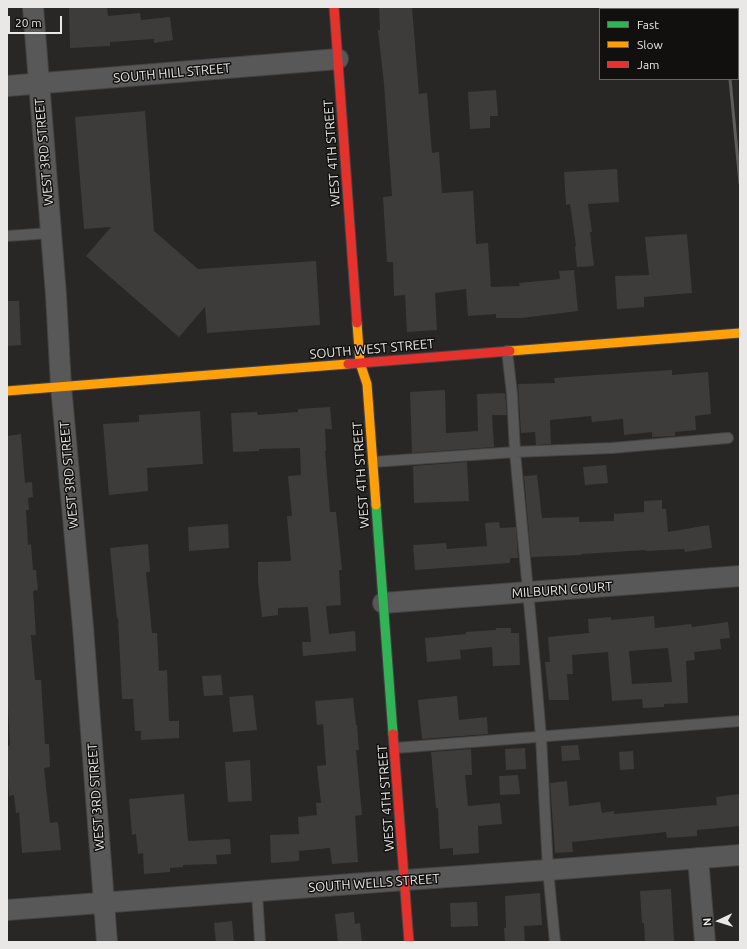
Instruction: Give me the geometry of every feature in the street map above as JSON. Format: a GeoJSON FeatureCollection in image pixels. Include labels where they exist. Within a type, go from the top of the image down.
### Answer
{"type":"FeatureCollection","features":[{"type":"Feature","properties":{"kind":"street","name":"WEST 3RD STREET"},"geometry":{"type":"LineString","coordinates":[[33,7],[51,233],[61,386],[83,627],[107,942]]}},
{"type":"Feature","properties":{"kind":"street","name":"WEST 4TH STREET"},"geometry":{"type":"LineString","coordinates":[[334,7],[360,363],[367,384],[409,942]]}},
{"type":"Feature","properties":{"kind":"street","name":"SOUTH HILL STREET"},"geometry":{"type":"LineString","coordinates":[[7,86],[338,59]]}},
{"type":"Feature","properties":{"kind":"street","name":"SOUTH WEST STREET"},"geometry":{"type":"LineString","coordinates":[[7,390],[740,333]]}},
{"type":"Feature","properties":{"kind":"street","name":"MILBURN COURT"},"geometry":{"type":"LineString","coordinates":[[383,604],[740,576]]}},
{"type":"Feature","properties":{"kind":"street","name":"SOUTH WELLS STREET"},"geometry":{"type":"LineString","coordinates":[[7,910],[104,904],[740,855]]}},
{"type":"Feature","properties":{"kind":"street"},"geometry":{"type":"LineString","coordinates":[[698,858],[705,942]]}},
{"type":"Feature","properties":{"kind":"lane"},"geometry":{"type":"LineString","coordinates":[[7,236],[51,233]]}},
{"type":"Feature","properties":{"kind":"lane"},"geometry":{"type":"LineString","coordinates":[[507,351],[541,736],[548,870],[555,942]]}},
{"type":"Feature","properties":{"kind":"lane"},"geometry":{"type":"LineString","coordinates":[[373,462],[515,452],[612,448],[728,438]]}},
{"type":"Feature","properties":{"kind":"lane"},"geometry":{"type":"LineString","coordinates":[[395,748],[740,721]]}},
{"type":"Feature","properties":{"kind":"lane"},"geometry":{"type":"LineString","coordinates":[[257,892],[260,942]]}},
{"type":"Feature","properties":{"kind":"building"},"geometry":{"type":"Polygon","coordinates":[[[69,7],[107,7],[108,16],[140,13],[141,20],[170,17],[173,40],[154,43],[154,39],[110,42],[110,46],[70,48],[69,7]]]}},
{"type":"Feature","properties":{"kind":"building"},"geometry":{"type":"Polygon","coordinates":[[[379,7],[412,7],[419,94],[427,93],[432,153],[439,152],[442,193],[473,191],[476,244],[488,243],[491,287],[520,286],[519,283],[560,279],[559,271],[574,270],[578,311],[522,318],[496,318],[496,314],[468,316],[466,289],[435,293],[437,330],[407,332],[405,295],[394,296],[393,262],[387,262],[383,197],[392,196],[384,84],[378,30],[380,30],[379,7]]]}},
{"type":"Feature","properties":{"kind":"building"},"geometry":{"type":"Polygon","coordinates":[[[496,90],[498,116],[490,116],[490,128],[470,129],[468,92],[496,90]]]}},
{"type":"Feature","properties":{"kind":"building"},"geometry":{"type":"Polygon","coordinates":[[[145,111],[154,231],[198,269],[316,261],[320,325],[207,333],[205,307],[179,337],[86,256],[111,227],[84,229],[75,117],[145,111]]]}},
{"type":"Feature","properties":{"kind":"building"},"geometry":{"type":"Polygon","coordinates":[[[617,169],[619,202],[588,204],[592,232],[590,232],[594,266],[577,267],[576,246],[570,204],[566,205],[564,172],[617,169]]]}},
{"type":"Feature","properties":{"kind":"building"},"geometry":{"type":"Polygon","coordinates":[[[687,234],[692,293],[644,297],[644,307],[617,309],[615,276],[649,275],[645,237],[687,234]]]}},
{"type":"Feature","properties":{"kind":"building"},"geometry":{"type":"Polygon","coordinates":[[[7,301],[19,301],[21,345],[7,346],[7,301]]]}},
{"type":"Feature","properties":{"kind":"building"},"geometry":{"type":"Polygon","coordinates":[[[672,370],[672,375],[708,372],[711,414],[695,416],[696,430],[675,432],[675,436],[652,437],[652,432],[624,435],[623,419],[592,422],[591,416],[550,420],[551,444],[536,445],[535,432],[521,433],[518,384],[555,383],[554,378],[672,370]]]}},
{"type":"Feature","properties":{"kind":"building"},"geometry":{"type":"Polygon","coordinates":[[[445,390],[446,433],[478,431],[477,394],[505,393],[507,415],[492,415],[494,447],[412,453],[410,392],[445,390]]]}},
{"type":"Feature","properties":{"kind":"building"},"geometry":{"type":"Polygon","coordinates":[[[330,407],[332,429],[325,429],[325,451],[330,512],[336,512],[342,570],[339,570],[341,605],[326,606],[329,634],[355,631],[356,651],[303,656],[302,642],[311,642],[308,607],[278,608],[278,615],[262,617],[258,581],[258,562],[291,561],[287,516],[292,516],[288,476],[301,475],[300,448],[259,449],[259,451],[233,452],[231,413],[257,412],[258,415],[298,412],[298,409],[330,407]]]}},
{"type":"Feature","properties":{"kind":"building"},"geometry":{"type":"Polygon","coordinates":[[[200,411],[203,464],[147,468],[148,491],[109,495],[103,424],[139,422],[139,415],[200,411]]]}},
{"type":"Feature","properties":{"kind":"building"},"geometry":{"type":"Polygon","coordinates":[[[21,434],[25,483],[32,482],[33,497],[28,498],[29,510],[26,510],[28,545],[31,544],[33,570],[36,570],[38,590],[33,591],[36,635],[31,635],[35,680],[41,680],[45,744],[49,744],[50,767],[44,768],[50,823],[58,822],[61,850],[22,853],[19,812],[16,813],[14,795],[9,796],[7,750],[7,746],[10,746],[7,707],[7,436],[21,434]]]}},
{"type":"Feature","properties":{"kind":"building"},"geometry":{"type":"Polygon","coordinates":[[[467,462],[469,501],[414,503],[413,466],[467,462]]]}},
{"type":"Feature","properties":{"kind":"building"},"geometry":{"type":"Polygon","coordinates":[[[606,465],[608,483],[585,485],[583,467],[606,465]]]}},
{"type":"Feature","properties":{"kind":"building"},"geometry":{"type":"Polygon","coordinates":[[[537,475],[542,518],[579,517],[579,522],[614,521],[614,514],[644,512],[644,501],[662,500],[662,509],[666,509],[668,532],[709,525],[712,548],[685,552],[684,549],[646,550],[531,557],[524,476],[537,475]]]}},
{"type":"Feature","properties":{"kind":"building"},"geometry":{"type":"Polygon","coordinates":[[[499,522],[500,528],[516,527],[518,558],[510,558],[510,563],[415,570],[413,545],[446,543],[447,549],[487,546],[485,523],[499,522]]]}},
{"type":"Feature","properties":{"kind":"building"},"geometry":{"type":"Polygon","coordinates":[[[228,524],[229,548],[189,551],[188,527],[228,524]]]}},
{"type":"Feature","properties":{"kind":"building"},"geometry":{"type":"Polygon","coordinates":[[[148,544],[150,572],[146,572],[152,633],[157,633],[159,671],[167,670],[169,721],[179,721],[179,738],[141,740],[141,731],[135,731],[133,699],[122,699],[118,618],[117,619],[110,548],[148,544]]]}},
{"type":"Feature","properties":{"kind":"building"},"geometry":{"type":"Polygon","coordinates":[[[654,616],[655,628],[691,624],[692,627],[728,622],[730,638],[720,639],[721,649],[694,652],[695,660],[686,661],[688,703],[664,704],[664,707],[643,708],[642,699],[612,701],[608,652],[572,655],[573,674],[567,674],[569,700],[549,700],[545,662],[550,662],[548,637],[589,633],[588,619],[611,617],[611,620],[654,616]],[[668,648],[629,651],[632,684],[672,682],[668,648]]]}},
{"type":"Feature","properties":{"kind":"building"},"geometry":{"type":"Polygon","coordinates":[[[496,628],[511,628],[511,633],[519,633],[520,665],[493,666],[492,647],[460,650],[461,659],[427,662],[425,638],[466,634],[466,632],[496,630],[496,628]]]}},
{"type":"Feature","properties":{"kind":"building"},"geometry":{"type":"Polygon","coordinates":[[[221,675],[223,695],[204,696],[202,676],[221,675]]]}},
{"type":"Feature","properties":{"kind":"building"},"geometry":{"type":"Polygon","coordinates":[[[253,695],[257,730],[233,732],[229,697],[253,695]]]}},
{"type":"Feature","properties":{"kind":"building"},"geometry":{"type":"Polygon","coordinates":[[[457,696],[459,720],[487,717],[488,734],[422,739],[418,700],[457,696]]]}},
{"type":"Feature","properties":{"kind":"building"},"geometry":{"type":"Polygon","coordinates":[[[353,698],[359,750],[356,750],[362,815],[355,816],[358,862],[332,864],[330,848],[299,851],[299,861],[271,863],[270,835],[299,834],[298,817],[317,815],[316,803],[321,803],[317,766],[326,765],[323,724],[317,725],[315,701],[353,698]]]}},
{"type":"Feature","properties":{"kind":"building"},"geometry":{"type":"Polygon","coordinates":[[[578,745],[580,760],[562,761],[561,746],[578,745]]]}},
{"type":"Feature","properties":{"kind":"building"},"geometry":{"type":"Polygon","coordinates":[[[525,748],[526,769],[506,770],[505,749],[525,748]]]}},
{"type":"Feature","properties":{"kind":"building"},"geometry":{"type":"Polygon","coordinates":[[[471,749],[472,775],[465,775],[468,806],[500,803],[502,824],[478,826],[479,853],[453,855],[453,848],[440,849],[438,808],[436,808],[431,752],[471,749]]]}},
{"type":"Feature","properties":{"kind":"building"},"geometry":{"type":"Polygon","coordinates":[[[633,751],[634,769],[620,770],[619,752],[633,751]]]}},
{"type":"Feature","properties":{"kind":"building"},"geometry":{"type":"Polygon","coordinates":[[[250,760],[252,801],[228,802],[225,762],[250,760]]]}},
{"type":"Feature","properties":{"kind":"building"},"geometry":{"type":"Polygon","coordinates":[[[518,775],[520,794],[500,795],[499,776],[518,775]]]}},
{"type":"Feature","properties":{"kind":"building"},"geometry":{"type":"Polygon","coordinates":[[[567,781],[569,806],[600,802],[602,813],[614,811],[614,814],[717,805],[716,797],[740,794],[740,826],[697,830],[697,836],[667,838],[666,832],[572,842],[573,852],[555,853],[550,783],[567,781]]]}},
{"type":"Feature","properties":{"kind":"building"},"geometry":{"type":"Polygon","coordinates":[[[184,794],[188,841],[230,839],[231,854],[216,855],[217,864],[183,865],[183,867],[170,868],[170,872],[144,874],[143,853],[138,854],[136,834],[132,835],[129,799],[184,794]]]}},
{"type":"Feature","properties":{"kind":"building"},"geometry":{"type":"Polygon","coordinates":[[[671,889],[674,942],[645,942],[640,891],[671,889]]]}},
{"type":"Feature","properties":{"kind":"building"},"geometry":{"type":"Polygon","coordinates":[[[540,893],[542,925],[524,926],[525,942],[505,942],[505,896],[540,893]]]}},
{"type":"Feature","properties":{"kind":"building"},"geometry":{"type":"Polygon","coordinates":[[[477,902],[478,926],[451,927],[450,903],[477,902]]]}},
{"type":"Feature","properties":{"kind":"building"},"geometry":{"type":"Polygon","coordinates":[[[354,912],[355,924],[360,923],[362,942],[338,942],[335,914],[354,912]]]}},
{"type":"Feature","properties":{"kind":"building"},"geometry":{"type":"Polygon","coordinates":[[[232,921],[234,942],[216,942],[214,923],[232,921]]]}},
{"type":"Feature","properties":{"kind":"railway"},"geometry":{"type":"LineString","coordinates":[[739,62],[740,73]]}},
{"type":"Feature","properties":{"kind":"railway"},"geometry":{"type":"LineString","coordinates":[[730,80],[740,183]]}},
{"type":"Feature","properties":{"kind":"traffic: fast"},"geometry":{"type":"LineString","coordinates":[[376,505],[393,734]]}},
{"type":"Feature","properties":{"kind":"traffic: slow"},"geometry":{"type":"LineString","coordinates":[[357,323],[360,363],[367,384],[376,505]]}},
{"type":"Feature","properties":{"kind":"traffic: slow"},"geometry":{"type":"LineString","coordinates":[[510,351],[740,333]]}},
{"type":"Feature","properties":{"kind":"traffic: slow"},"geometry":{"type":"LineString","coordinates":[[7,391],[348,364]]}},
{"type":"Feature","properties":{"kind":"traffic: jam"},"geometry":{"type":"LineString","coordinates":[[334,7],[357,323]]}},
{"type":"Feature","properties":{"kind":"traffic: jam"},"geometry":{"type":"LineString","coordinates":[[348,364],[510,351]]}},
{"type":"Feature","properties":{"kind":"traffic: jam"},"geometry":{"type":"LineString","coordinates":[[393,734],[409,942]]}}]}
